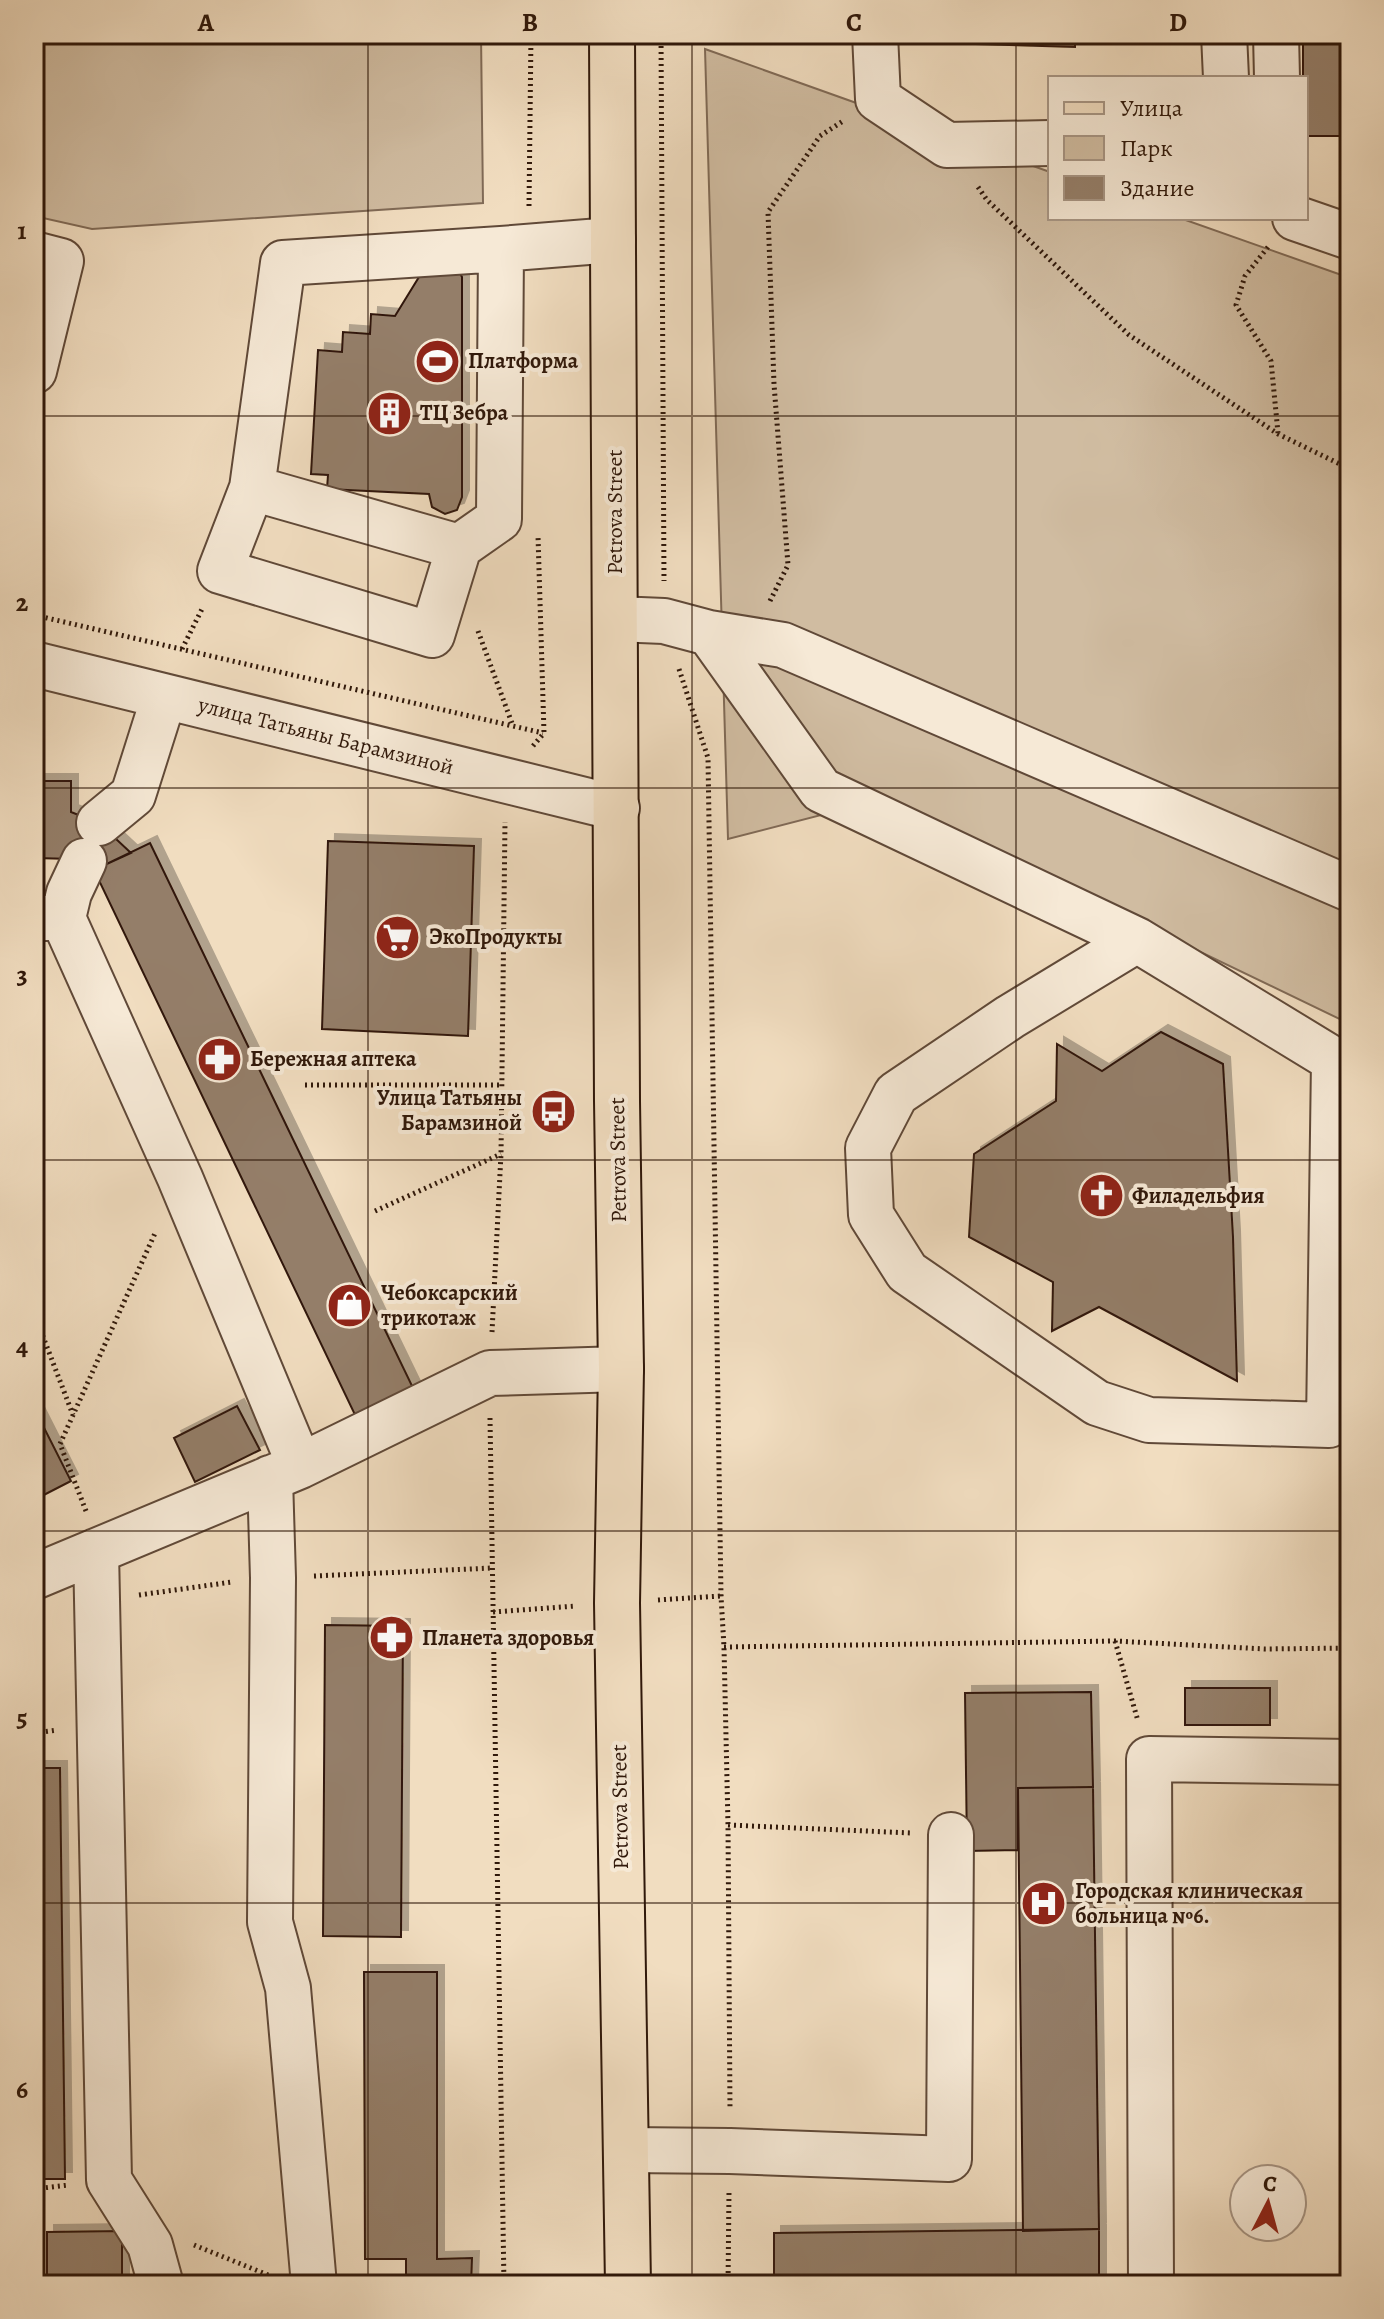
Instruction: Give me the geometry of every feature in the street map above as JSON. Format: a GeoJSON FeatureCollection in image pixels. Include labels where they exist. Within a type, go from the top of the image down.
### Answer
{"type":"FeatureCollection","features":[{"type":"Feature","properties":{"kind":"main road","name":"Petrova Street"},"geometry":{"type":"LineString","coordinates":[[612,34],[621,1369],[617,1603],[628,2285]]}},
{"type":"Feature","properties":{"kind":"street"},"geometry":{"type":"LineString","coordinates":[[875,34],[878,99],[947,145],[1048,143]]}},
{"type":"Feature","properties":{"kind":"street"},"geometry":{"type":"LineString","coordinates":[[1224,34],[1226,76]]}},
{"type":"Feature","properties":{"kind":"street"},"geometry":{"type":"LineString","coordinates":[[1276,34],[1277,76]]}},
{"type":"Feature","properties":{"kind":"street"},"geometry":{"type":"LineString","coordinates":[[1284,230],[1350,237]]}},
{"type":"Feature","properties":{"kind":"street"},"geometry":{"type":"LineString","coordinates":[[501,249],[499,519],[459,547],[432,635],[220,571],[252,488],[283,263],[613,240]]}},
{"type":"Feature","properties":{"kind":"street"},"geometry":{"type":"LineString","coordinates":[[34,254],[61,261],[34,371]]}},
{"type":"Feature","properties":{"kind":"street"},"geometry":{"type":"LineString","coordinates":[[252,488],[459,547]]}},
{"type":"Feature","properties":{"kind":"street"},"geometry":{"type":"LineString","coordinates":[[616,619],[664,621],[783,645],[1350,889]]}},
{"type":"Feature","properties":{"kind":"street"},"geometry":{"type":"LineString","coordinates":[[729,636],[821,790],[1137,940],[1334,1060],[1329,1425],[1149,1420],[1097,1403],[907,1272],[871,1215],[868,1148],[896,1094],[1010,1017],[1137,940]]}},
{"type":"Feature","properties":{"kind":"street","name":"улица Татьяны Барамзиной"},"geometry":{"type":"LineString","coordinates":[[34,664],[617,808]]}},
{"type":"Feature","properties":{"kind":"street"},"geometry":{"type":"LineString","coordinates":[[164,697],[133,795],[92,842],[69,893],[48,918],[180,1178],[285,1472],[273,1578],[270,1922],[288,1988],[296,2282]]}},
{"type":"Feature","properties":{"kind":"street"},"geometry":{"type":"LineString","coordinates":[[34,1577],[285,1472],[490,1373],[621,1369]]}},
{"type":"Feature","properties":{"kind":"street"},"geometry":{"type":"LineString","coordinates":[[96,1551],[109,2180],[150,2245],[161,2285]]}},
{"type":"Feature","properties":{"kind":"street"},"geometry":{"type":"LineString","coordinates":[[1151,2285],[1149,1759],[1350,1762]]}},
{"type":"Feature","properties":{"kind":"street"},"geometry":{"type":"LineString","coordinates":[[627,2150],[949,2159],[951,1835]]}},
{"type":"Feature","properties":{"kind":"path"},"geometry":{"type":"LineString","coordinates":[[661,34],[664,621],[708,758],[720,1565],[728,1825],[728,2285]]}},
{"type":"Feature","properties":{"kind":"path"},"geometry":{"type":"LineString","coordinates":[[729,636],[788,565],[774,384],[768,212],[820,136],[878,99]]}},
{"type":"Feature","properties":{"kind":"path"},"geometry":{"type":"LineString","coordinates":[[947,145],[987,200],[1129,335],[1278,434],[1350,469]]}},
{"type":"Feature","properties":{"kind":"path"},"geometry":{"type":"LineString","coordinates":[[1278,434],[1271,361],[1236,305],[1245,276],[1284,230]]}},
{"type":"Feature","properties":{"kind":"path"},"geometry":{"type":"LineString","coordinates":[[34,615],[544,733]]}},
{"type":"Feature","properties":{"kind":"path"},"geometry":{"type":"LineString","coordinates":[[475,625],[513,726]]}},
{"type":"Feature","properties":{"kind":"path"},"geometry":{"type":"LineString","coordinates":[[504,2285],[490,1373],[501,1154],[506,779]]}},
{"type":"Feature","properties":{"kind":"path"},"geometry":{"type":"LineString","coordinates":[[305,1085],[500,1085]]}},
{"type":"Feature","properties":{"kind":"path"},"geometry":{"type":"LineString","coordinates":[[375,1211],[501,1154]]}},
{"type":"Feature","properties":{"kind":"path"},"geometry":{"type":"LineString","coordinates":[[96,1551],[89,1517],[60,1444],[180,1178]]}},
{"type":"Feature","properties":{"kind":"path"},"geometry":{"type":"LineString","coordinates":[[34,1313],[73,1415]]}},
{"type":"Feature","properties":{"kind":"path"},"geometry":{"type":"LineString","coordinates":[[273,1578],[492,1568]]}},
{"type":"Feature","properties":{"kind":"path"},"geometry":{"type":"LineString","coordinates":[[97,1601],[215,1584]]}},
{"type":"Feature","properties":{"kind":"path"},"geometry":{"type":"LineString","coordinates":[[724,1647],[1115,1641],[1265,1649],[1350,1648]]}},
{"type":"Feature","properties":{"kind":"path"},"geometry":{"type":"LineString","coordinates":[[1115,1641],[1149,1759]]}},
{"type":"Feature","properties":{"kind":"path"},"geometry":{"type":"LineString","coordinates":[[728,1825],[951,1835]]}},
{"type":"Feature","properties":{"kind":"path"},"geometry":{"type":"LineString","coordinates":[[192,2244],[296,2282]]}},
{"type":"Feature","properties":{"kind":"green space"},"geometry":{"type":"Polygon","coordinates":[[[34,34],[481,34],[483,203],[92,229],[34,216],[34,34]]]}},
{"type":"Feature","properties":{"kind":"green space"},"geometry":{"type":"Polygon","coordinates":[[[705,49],[1048,171],[1048,220],[1186,220],[1350,278],[1350,1024],[883,799],[728,839],[705,49]]]}},
{"type":"Feature","properties":{"kind":"building"},"geometry":{"type":"Polygon","coordinates":[[[908,34],[1075,34],[1075,47],[908,42],[908,34]]]}},
{"type":"Feature","properties":{"kind":"building"},"geometry":{"type":"Polygon","coordinates":[[[1303,41],[1350,41],[1350,136],[1308,136],[1308,76],[1303,76],[1303,41]]]}},
{"type":"Feature","properties":{"kind":"building","name":"ТЦ Зебра"},"geometry":{"type":"Polygon","coordinates":[[[454,261],[462,277],[462,497],[457,510],[445,514],[432,507],[429,494],[327,489],[328,475],[311,474],[318,350],[342,352],[343,332],[370,334],[371,314],[395,316],[427,264],[454,261]]]}},
{"type":"Feature","properties":{"kind":"building"},"geometry":{"type":"Polygon","coordinates":[[[34,781],[71,781],[71,812],[99,823],[131,853],[94,870],[74,859],[34,858],[34,781]]]}},
{"type":"Feature","properties":{"kind":"building","name":"ЭкоПродукты"},"geometry":{"type":"Polygon","coordinates":[[[328,841],[474,846],[468,1036],[322,1029],[328,841]]]}},
{"type":"Feature","properties":{"kind":"building"},"geometry":{"type":"Polygon","coordinates":[[[150,843],[414,1390],[357,1419],[94,870],[150,843]]]}},
{"type":"Feature","properties":{"kind":"building","name":"Филадельфия"},"geometry":{"type":"Polygon","coordinates":[[[1161,1032],[1223,1064],[1237,1381],[1099,1307],[1052,1331],[1053,1282],[969,1237],[974,1154],[1056,1101],[1057,1044],[1102,1071],[1161,1032]]]}},
{"type":"Feature","properties":{"kind":"building"},"geometry":{"type":"Polygon","coordinates":[[[237,1406],[260,1450],[195,1482],[174,1438],[237,1406]]]}},
{"type":"Feature","properties":{"kind":"building"},"geometry":{"type":"Polygon","coordinates":[[[34,1408],[71,1481],[34,1500],[34,1408]]]}},
{"type":"Feature","properties":{"kind":"building"},"geometry":{"type":"Polygon","coordinates":[[[325,1625],[403,1626],[401,1937],[323,1936],[325,1625]]]}},
{"type":"Feature","properties":{"kind":"building"},"geometry":{"type":"Polygon","coordinates":[[[1185,1688],[1270,1688],[1270,1725],[1185,1725],[1185,1688]]]}},
{"type":"Feature","properties":{"kind":"building"},"geometry":{"type":"Polygon","coordinates":[[[1091,1692],[1093,1787],[1018,1788],[1018,1850],[967,1851],[965,1693],[1091,1692]]]}},
{"type":"Feature","properties":{"kind":"building"},"geometry":{"type":"Polygon","coordinates":[[[34,1768],[60,1768],[65,2179],[34,2179],[34,1768]]]}},
{"type":"Feature","properties":{"kind":"building"},"geometry":{"type":"Polygon","coordinates":[[[1093,1787],[1099,2229],[1023,2231],[1018,1788],[1093,1787]]]}},
{"type":"Feature","properties":{"kind":"building"},"geometry":{"type":"Polygon","coordinates":[[[364,1972],[437,1972],[437,2259],[472,2258],[471,2285],[406,2285],[406,2259],[365,2259],[364,1972]]]}},
{"type":"Feature","properties":{"kind":"building"},"geometry":{"type":"Polygon","coordinates":[[[1099,2229],[1099,2285],[774,2285],[774,2233],[1099,2229]]]}},
{"type":"Feature","properties":{"kind":"building"},"geometry":{"type":"Polygon","coordinates":[[[122,2231],[122,2285],[47,2285],[47,2232],[122,2231]]]}},
{"type":"Feature","properties":{"kind":"waterway"},"geometry":{"type":"LineString","coordinates":[[456,34],[472,37]]}},
{"type":"Feature","properties":{"kind":"place","name":"Платформа"},"geometry":{"type":"Point","coordinates":[437,361]}},
{"type":"Feature","properties":{"kind":"place","name":"ТЦ Зебра"},"geometry":{"type":"Point","coordinates":[389,413]}},
{"type":"Feature","properties":{"kind":"place","name":"ЭкоПродукты"},"geometry":{"type":"Point","coordinates":[398,937]}},
{"type":"Feature","properties":{"kind":"place","name":"Бережная аптека"},"geometry":{"type":"Point","coordinates":[219,1059]}},
{"type":"Feature","properties":{"kind":"place","name":"Улица Татьяны Барамзиной"},"geometry":{"type":"Point","coordinates":[553,1111]}},
{"type":"Feature","properties":{"kind":"place","name":"Филадельфия"},"geometry":{"type":"Point","coordinates":[1101,1196]}},
{"type":"Feature","properties":{"kind":"place","name":"Чебоксарский трикотаж"},"geometry":{"type":"Point","coordinates":[350,1306]}},
{"type":"Feature","properties":{"kind":"place","name":"Планета здоровья"},"geometry":{"type":"Point","coordinates":[391,1638]}},
{"type":"Feature","properties":{"kind":"place","name":"Городская клиническая больница №6."},"geometry":{"type":"Point","coordinates":[1044,1904]}}]}
